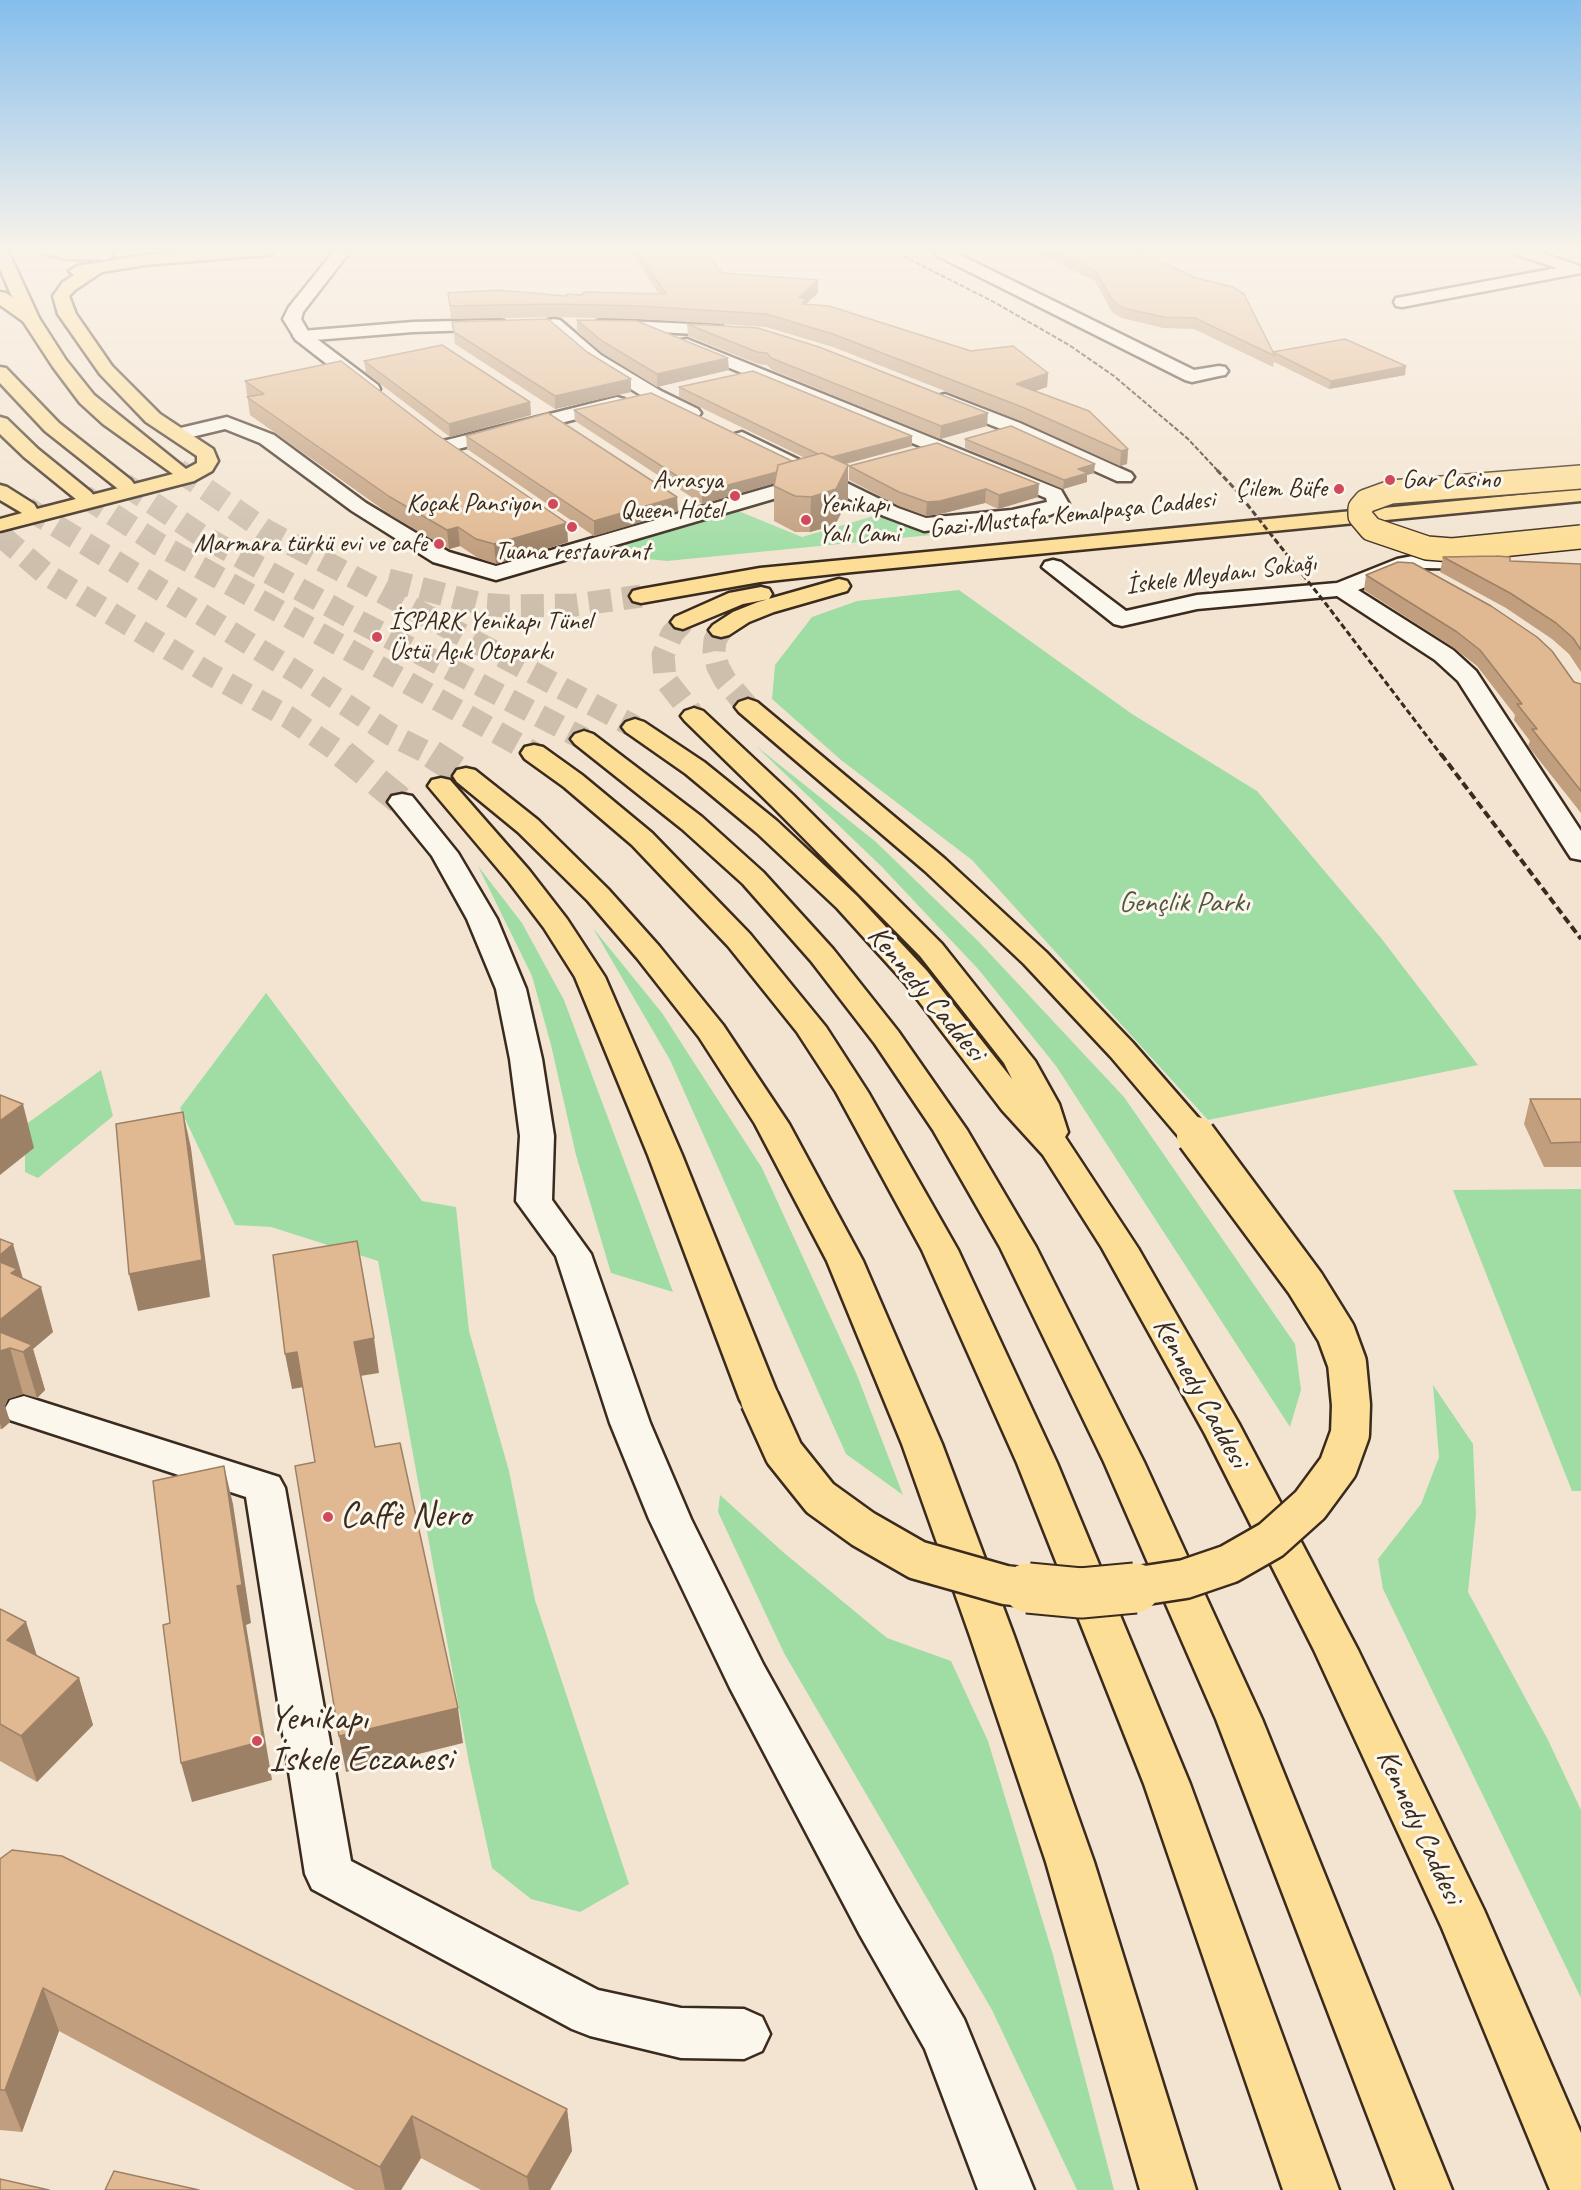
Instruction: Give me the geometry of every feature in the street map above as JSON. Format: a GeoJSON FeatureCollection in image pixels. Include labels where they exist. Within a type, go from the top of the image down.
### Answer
{"type":"FeatureCollection","features":[{"type":"Feature","properties":{"kind":"main road"},"geometry":{"type":"LineString","coordinates":[[54,352],[59,363],[87,399],[110,420],[176,469]]}},
{"type":"Feature","properties":{"kind":"main road"},"geometry":{"type":"LineString","coordinates":[[0,525],[196,473],[206,467],[208,461],[206,453],[153,418],[106,370],[94,352]]}},
{"type":"Feature","properties":{"kind":"main road"},"geometry":{"type":"LineString","coordinates":[[0,372],[52,427],[124,484]]}},
{"type":"Feature","properties":{"kind":"main road"},"geometry":{"type":"LineString","coordinates":[[0,423],[77,498],[8,458]]}},
{"type":"Feature","properties":{"kind":"main road"},"geometry":{"type":"LineString","coordinates":[[1581,477],[1391,492],[1366,501],[1360,508],[1359,516],[1371,529],[1427,548],[1452,550],[1581,537]]}},
{"type":"Feature","properties":{"kind":"main road"},"geometry":{"type":"LineString","coordinates":[[0,491],[27,508]]}},
{"type":"Feature","properties":{"kind":"main road","name":"Gazi Mustafa Kemalpaşa Caddesi"},"geometry":{"type":"LineString","coordinates":[[641,596],[760,575],[852,565],[1581,495]]}},
{"type":"Feature","properties":{"kind":"main road"},"geometry":{"type":"LineString","coordinates":[[1352,540],[1451,529]]}},
{"type":"Feature","properties":{"kind":"main road","name":"Gazi Mustafa Kemalpaşa Caddesi"},"geometry":{"type":"LineString","coordinates":[[838,586],[1088,564]]}},
{"type":"Feature","properties":{"kind":"main road"},"geometry":{"type":"LineString","coordinates":[[683,622],[737,598],[768,592],[838,586]]}},
{"type":"Feature","properties":{"kind":"main road"},"geometry":{"type":"LineString","coordinates":[[721,630],[741,617],[766,607],[838,586]]}},
{"type":"Feature","properties":{"kind":"main road"},"geometry":{"type":"LineString","coordinates":[[748,707],[935,866],[1035,958],[1122,1050],[1196,1136],[1305,1283],[1336,1333],[1347,1363],[1351,1405],[1350,1434],[1338,1467],[1310,1505],[1271,1540],[1229,1564],[1185,1578],[1134,1588],[1081,1593],[1046,1590],[1005,1585],[961,1574],[917,1560],[863,1529],[820,1498],[784,1453],[760,1400],[665,1155],[590,977],[557,925],[519,876],[454,781],[528,826],[597,895],[648,952],[712,1032],[772,1124],[844,1261],[922,1444],[992,1636],[1070,1862],[1168,2190]]}},
{"type":"Feature","properties":{"kind":"main road"},"geometry":{"type":"LineString","coordinates":[[694,716],[790,808],[931,950],[1019,1061],[1042,1104],[1056,1148]]}},
{"type":"Feature","properties":{"kind":"main road","name":"Kennedy Caddesi"},"geometry":{"type":"LineString","coordinates":[[635,727],[695,768],[767,827],[847,902],[916,978],[1014,1103],[1056,1148],[1120,1248],[1225,1434],[1336,1650],[1466,1926],[1578,2190]]}},
{"type":"Feature","properties":{"kind":"main road"},"geometry":{"type":"LineString","coordinates":[[584,739],[692,823],[744,870],[822,955],[887,1038],[950,1130],[1007,1228],[1124,1462],[1239,1719],[1424,2190]]}},
{"type":"Feature","properties":{"kind":"main road"},"geometry":{"type":"LineString","coordinates":[[534,753],[573,781],[642,839],[739,940],[810,1027],[852,1092],[940,1250],[1037,1463],[1167,1784],[1311,2190]]}},
{"type":"Feature","properties":{"kind":"street"},"geometry":{"type":"LineString","coordinates":[[323,352],[383,398]]}},
{"type":"Feature","properties":{"kind":"street"},"geometry":{"type":"LineString","coordinates":[[588,352],[654,395],[707,421]]}},
{"type":"Feature","properties":{"kind":"street"},"geometry":{"type":"LineString","coordinates":[[708,352],[1054,494],[1059,504],[1050,509],[1012,516],[924,525],[891,512],[729,431]]}},
{"type":"Feature","properties":{"kind":"street"},"geometry":{"type":"LineString","coordinates":[[1144,352],[1192,376],[1219,371]]}},
{"type":"Feature","properties":{"kind":"street"},"geometry":{"type":"LineString","coordinates":[[723,379],[781,366]]}},
{"type":"Feature","properties":{"kind":"street"},"geometry":{"type":"LineString","coordinates":[[446,446],[543,413],[677,390]]}},
{"type":"Feature","properties":{"kind":"street"},"geometry":{"type":"LineString","coordinates":[[925,392],[1013,427],[1124,477]]}},
{"type":"Feature","properties":{"kind":"street"},"geometry":{"type":"LineString","coordinates":[[543,413],[570,431]]}},
{"type":"Feature","properties":{"kind":"street"},"geometry":{"type":"LineString","coordinates":[[179,434],[227,423],[267,439],[359,507],[408,538],[441,557],[496,573],[848,471]]}},
{"type":"Feature","properties":{"kind":"street"},"geometry":{"type":"LineString","coordinates":[[903,456],[1013,427]]}},
{"type":"Feature","properties":{"kind":"street"},"geometry":{"type":"LineString","coordinates":[[428,433],[465,460]]}},
{"type":"Feature","properties":{"kind":"street"},"geometry":{"type":"LineString","coordinates":[[680,500],[699,513]]}},
{"type":"Feature","properties":{"kind":"street"},"geometry":{"type":"LineString","coordinates":[[571,532],[590,545]]}},
{"type":"Feature","properties":{"kind":"street","name":"İskele Meydanı Sokağı"},"geometry":{"type":"LineString","coordinates":[[1033,569],[1122,619],[1197,602],[1341,589],[1405,564],[1423,561],[1534,563]]}},
{"type":"Feature","properties":{"kind":"street"},"geometry":{"type":"LineString","coordinates":[[1405,564],[1435,581]]}},
{"type":"Feature","properties":{"kind":"street"},"geometry":{"type":"LineString","coordinates":[[1341,589],[1443,655],[1467,676],[1581,852]]}},
{"type":"Feature","properties":{"kind":"street"},"geometry":{"type":"LineString","coordinates":[[402,802],[444,853],[482,919],[511,989],[526,1059],[537,1136],[534,1201],[573,1254],[630,1423],[670,1519],[752,1685],[878,1919],[946,2037],[1006,2189]]}},
{"type":"Feature","properties":{"kind":"street"},"geometry":{"type":"LineString","coordinates":[[24,1410],[265,1488],[328,1874],[590,2012],[681,2033],[744,2034]]}},
{"type":"Feature","properties":{"kind":"green space"},"geometry":{"type":"Polygon","coordinates":[[[736,510],[802,537],[884,513],[931,535],[667,561],[602,554],[736,510]]]}},
{"type":"Feature","properties":{"kind":"green space","name":"Gençlik Parkı"},"geometry":{"type":"Polygon","coordinates":[[[959,590],[1132,714],[1257,791],[1381,938],[1478,1065],[1208,1120],[972,860],[841,760],[772,699],[775,665],[812,617],[857,601],[959,590]]]}},
{"type":"Feature","properties":{"kind":"green space"},"geometry":{"type":"Polygon","coordinates":[[[756,746],[876,842],[979,942],[1124,1097],[1295,1344],[1301,1390],[1290,1427],[1056,1066],[979,970],[882,867],[756,746]]]}},
{"type":"Feature","properties":{"kind":"green space"},"geometry":{"type":"Polygon","coordinates":[[[478,866],[522,923],[564,1000],[673,1292],[611,1273],[576,1155],[551,1045],[532,976],[478,866]]]}},
{"type":"Feature","properties":{"kind":"green space"},"geometry":{"type":"Polygon","coordinates":[[[593,928],[662,1013],[762,1168],[857,1375],[903,1495],[846,1454],[670,1060],[593,928]]]}},
{"type":"Feature","properties":{"kind":"green space"},"geometry":{"type":"Polygon","coordinates":[[[266,993],[422,1201],[456,1207],[469,1331],[509,1471],[535,1600],[629,1884],[580,1912],[531,1899],[492,1868],[469,1763],[378,1261],[271,1227],[235,1225],[180,1108],[266,993]]]}},
{"type":"Feature","properties":{"kind":"green space"},"geometry":{"type":"Polygon","coordinates":[[[101,1070],[113,1116],[38,1178],[25,1172],[25,1125],[101,1070]]]}},
{"type":"Feature","properties":{"kind":"green space"},"geometry":{"type":"Polygon","coordinates":[[[1581,1189],[1581,1491],[1572,1491],[1453,1190],[1581,1189]]]}},
{"type":"Feature","properties":{"kind":"green space"},"geometry":{"type":"Polygon","coordinates":[[[1433,1385],[1473,1444],[1476,1515],[1468,1592],[1548,1740],[1581,1810],[1581,1998],[1383,1589],[1378,1559],[1421,1504],[1439,1457],[1433,1385]]]}},
{"type":"Feature","properties":{"kind":"green space"},"geometry":{"type":"Polygon","coordinates":[[[720,1495],[783,1552],[887,1638],[951,1661],[988,1741],[1053,1955],[1114,2190],[1077,2190],[992,2010],[784,1653],[718,1512],[720,1495]]]}},
{"type":"Feature","properties":{"kind":"building"},"geometry":{"type":"Polygon","coordinates":[[[407,352],[453,352],[530,402],[449,424],[364,361],[407,352]]]}},
{"type":"Feature","properties":{"kind":"building"},"geometry":{"type":"Polygon","coordinates":[[[486,352],[587,352],[631,379],[555,396],[486,352]]]}},
{"type":"Feature","properties":{"kind":"building"},"geometry":{"type":"Polygon","coordinates":[[[621,352],[714,352],[728,358],[657,374],[621,352]]]}},
{"type":"Feature","properties":{"kind":"building"},"geometry":{"type":"Polygon","coordinates":[[[759,352],[832,352],[988,413],[941,426],[771,358],[767,353],[759,352]]]}},
{"type":"Feature","properties":{"kind":"building"},"geometry":{"type":"Polygon","coordinates":[[[880,352],[1021,352],[1048,373],[1016,384],[1089,411],[1128,449],[1121,451],[1022,407],[880,352]]]}},
{"type":"Feature","properties":{"kind":"building"},"geometry":{"type":"Polygon","coordinates":[[[1273,352],[1375,352],[1406,366],[1331,381],[1273,352]]]}},
{"type":"Feature","properties":{"kind":"building"},"geometry":{"type":"Polygon","coordinates":[[[341,361],[436,434],[567,523],[494,544],[476,539],[458,527],[447,530],[390,497],[247,397],[264,394],[245,381],[341,361]]]}},
{"type":"Feature","properties":{"kind":"building"},"geometry":{"type":"Polygon","coordinates":[[[753,371],[912,436],[832,457],[822,453],[818,454],[679,387],[753,371]]]}},
{"type":"Feature","properties":{"kind":"building"},"geometry":{"type":"Polygon","coordinates":[[[651,393],[792,461],[778,465],[777,472],[702,492],[574,410],[651,393]]]}},
{"type":"Feature","properties":{"kind":"building"},"geometry":{"type":"Polygon","coordinates":[[[548,413],[677,497],[594,521],[466,436],[548,413]]]}},
{"type":"Feature","properties":{"kind":"building"},"geometry":{"type":"Polygon","coordinates":[[[1011,426],[1095,464],[1078,469],[1088,473],[1064,480],[965,439],[1011,426]]]}},
{"type":"Feature","properties":{"kind":"building"},"geometry":{"type":"Polygon","coordinates":[[[937,443],[1039,484],[999,495],[986,489],[940,501],[927,502],[899,492],[849,466],[937,443]]]}},
{"type":"Feature","properties":{"kind":"building"},"geometry":{"type":"Polygon","coordinates":[[[822,453],[848,465],[836,489],[811,497],[795,496],[774,486],[778,465],[822,453]]]}},
{"type":"Feature","properties":{"kind":"building"},"geometry":{"type":"Polygon","coordinates":[[[1443,557],[1510,557],[1510,561],[1581,564],[1581,650],[1573,638],[1556,623],[1510,593],[1443,557]]]}},
{"type":"Feature","properties":{"kind":"building"},"geometry":{"type":"Polygon","coordinates":[[[1398,562],[1413,563],[1491,606],[1537,637],[1552,651],[1574,682],[1581,684],[1581,791],[1532,729],[1537,729],[1517,704],[1522,704],[1480,650],[1457,632],[1366,575],[1398,562]]]}},
{"type":"Feature","properties":{"kind":"building"},"geometry":{"type":"Polygon","coordinates":[[[0,1095],[23,1104],[0,1121],[0,1095]]]}},
{"type":"Feature","properties":{"kind":"building"},"geometry":{"type":"Polygon","coordinates":[[[1530,1099],[1581,1099],[1581,1142],[1551,1143],[1530,1099]]]}},
{"type":"Feature","properties":{"kind":"building"},"geometry":{"type":"Polygon","coordinates":[[[183,1112],[202,1260],[129,1274],[116,1124],[183,1112]]]}},
{"type":"Feature","properties":{"kind":"building"},"geometry":{"type":"Polygon","coordinates":[[[0,1239],[13,1244],[0,1255],[0,1239]]]}},
{"type":"Feature","properties":{"kind":"building"},"geometry":{"type":"Polygon","coordinates":[[[357,1241],[374,1338],[354,1342],[375,1447],[400,1443],[458,1708],[339,1736],[295,1466],[315,1462],[297,1352],[285,1354],[273,1255],[357,1241]]]}},
{"type":"Feature","properties":{"kind":"building"},"geometry":{"type":"Polygon","coordinates":[[[0,1262],[17,1269],[11,1273],[41,1287],[0,1320],[0,1262]]]}},
{"type":"Feature","properties":{"kind":"building"},"geometry":{"type":"Polygon","coordinates":[[[0,1332],[32,1345],[23,1352],[10,1348],[0,1351],[0,1332]]]}},
{"type":"Feature","properties":{"kind":"building"},"geometry":{"type":"Polygon","coordinates":[[[224,1466],[242,1585],[237,1586],[263,1741],[181,1763],[163,1625],[170,1623],[153,1481],[224,1466]]]}},
{"type":"Feature","properties":{"kind":"building"},"geometry":{"type":"Polygon","coordinates":[[[0,1609],[26,1622],[7,1640],[79,1678],[21,1736],[0,1724],[0,1609]]]}},
{"type":"Feature","properties":{"kind":"building"},"geometry":{"type":"Polygon","coordinates":[[[12,1850],[62,1856],[567,2109],[527,2177],[412,2116],[380,2167],[43,1988],[5,2090],[0,2090],[0,1859],[12,1850]]]}},
{"type":"Feature","properties":{"kind":"building"},"geometry":{"type":"Polygon","coordinates":[[[114,2171],[199,2190],[105,2190],[114,2171]]]}},
{"type":"Feature","properties":{"kind":"building"},"geometry":{"type":"Polygon","coordinates":[[[0,2179],[49,2190],[0,2190],[0,2179]]]}},
{"type":"Feature","properties":{"kind":"tunnel"},"geometry":{"type":"LineString","coordinates":[[176,469],[180,472]]}},
{"type":"Feature","properties":{"kind":"tunnel"},"geometry":{"type":"LineString","coordinates":[[178,470],[265,530],[635,727]]}},
{"type":"Feature","properties":{"kind":"tunnel"},"geometry":{"type":"LineString","coordinates":[[124,484],[202,536],[352,618],[584,739]]}},
{"type":"Feature","properties":{"kind":"tunnel"},"geometry":{"type":"LineString","coordinates":[[84,496],[160,545],[534,753]]}},
{"type":"Feature","properties":{"kind":"tunnel"},"geometry":{"type":"LineString","coordinates":[[27,508],[299,674],[390,734],[434,756]]}},
{"type":"Feature","properties":{"kind":"tunnel"},"geometry":{"type":"LineString","coordinates":[[0,535],[46,574],[210,674],[288,717],[345,756]]}},
{"type":"Feature","properties":{"kind":"tunnel"},"geometry":{"type":"LineString","coordinates":[[388,580],[481,604],[508,606],[575,605],[641,596]]}},
{"type":"Feature","properties":{"kind":"tunnel"},"geometry":{"type":"LineString","coordinates":[[683,622],[672,634],[663,655],[665,679],[694,716]]}},
{"type":"Feature","properties":{"kind":"tunnel"},"geometry":{"type":"LineString","coordinates":[[721,630],[715,640],[714,651],[718,667],[725,680],[748,707]]}},
{"type":"Feature","properties":{"kind":"tunnel"},"geometry":{"type":"LineString","coordinates":[[343,754],[402,802]]}},
{"type":"Feature","properties":{"kind":"tunnel"},"geometry":{"type":"LineString","coordinates":[[432,754],[466,776]]}},
{"type":"Feature","properties":{"kind":"railway"},"geometry":{"type":"LineString","coordinates":[[1079,352],[1114,376],[1188,439],[1219,472]]}},
{"type":"Feature","properties":{"kind":"railway"},"geometry":{"type":"LineString","coordinates":[[1217,470],[1235,489],[1326,604],[1442,756]]}},
{"type":"Feature","properties":{"kind":"railway"},"geometry":{"type":"LineString","coordinates":[[1441,754],[1581,939]]}},
{"type":"Feature","properties":{"kind":"place","name":"Gar Casino"},"geometry":{"type":"Point","coordinates":[1390,480]}},
{"type":"Feature","properties":{"kind":"place","name":"Çilem Büfe"},"geometry":{"type":"Point","coordinates":[1339,489]}},
{"type":"Feature","properties":{"kind":"place","name":"Avrasya Queen Hotel"},"geometry":{"type":"Point","coordinates":[735,496]}},
{"type":"Feature","properties":{"kind":"place","name":"Koçak Pansiyon"},"geometry":{"type":"Point","coordinates":[553,504]}},
{"type":"Feature","properties":{"kind":"place","name":"Yenikapı Yalı Cami"},"geometry":{"type":"Point","coordinates":[806,520]}},
{"type":"Feature","properties":{"kind":"place","name":"Tuana restaurant"},"geometry":{"type":"Point","coordinates":[572,527]}},
{"type":"Feature","properties":{"kind":"place","name":"Marmara türkü evi ve cafe"},"geometry":{"type":"Point","coordinates":[439,544]}},
{"type":"Feature","properties":{"kind":"place","name":"İSPARK Yenikapı Tünel Üstü Açık Otoparkı"},"geometry":{"type":"Point","coordinates":[377,637]}},
{"type":"Feature","properties":{"kind":"place","name":"Caffè Nero"},"geometry":{"type":"Point","coordinates":[328,1517]}},
{"type":"Feature","properties":{"kind":"place","name":"Yenikapı İskele Eczanesi"},"geometry":{"type":"Point","coordinates":[257,1741]}}]}
